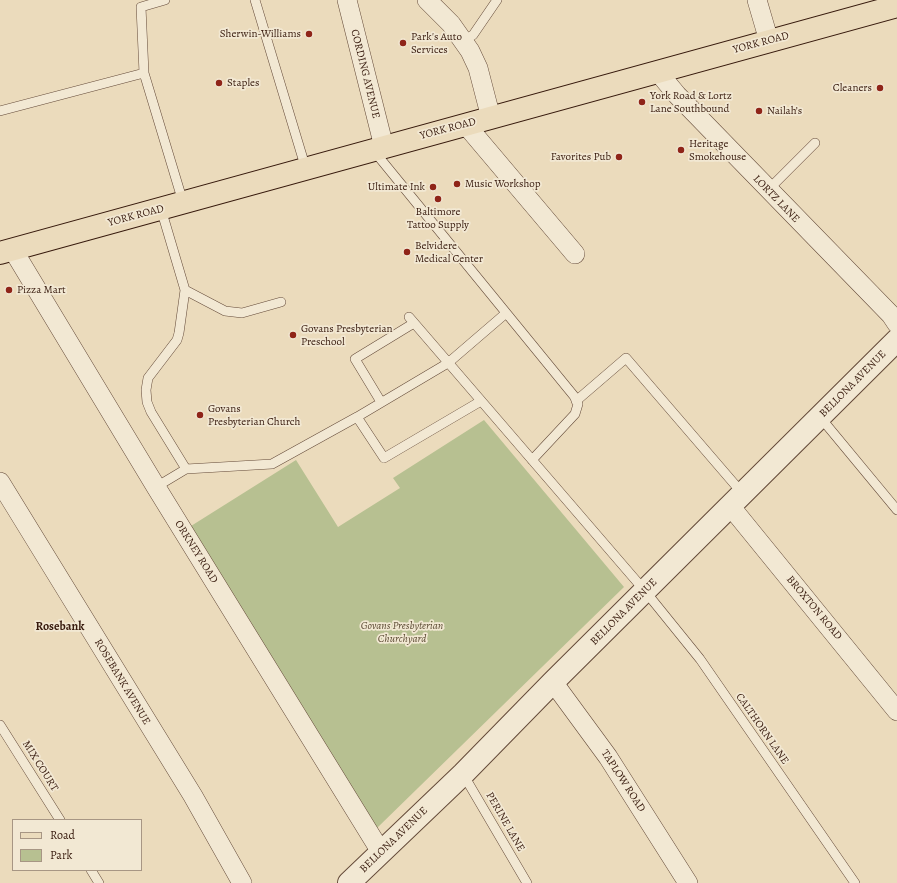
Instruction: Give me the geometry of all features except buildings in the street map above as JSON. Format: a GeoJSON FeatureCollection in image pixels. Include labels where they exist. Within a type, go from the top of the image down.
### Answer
{"type":"FeatureCollection","features":[{"type":"Feature","properties":{"kind":"main road","name":"YORK ROAD"},"geometry":{"type":"LineString","coordinates":[[6,251],[897,6]]}},
{"type":"Feature","properties":{"kind":"street","name":"CORDING AVENUE"},"geometry":{"type":"LineString","coordinates":[[346,0],[378,149]]}},
{"type":"Feature","properties":{"kind":"street"},"geometry":{"type":"LineString","coordinates":[[427,0],[439,10],[464,40],[478,68],[491,118]]}},
{"type":"Feature","properties":{"kind":"street"},"geometry":{"type":"LineString","coordinates":[[758,0],[769,41]]}},
{"type":"Feature","properties":{"kind":"street","name":"LORTZ LANE"},"geometry":{"type":"LineString","coordinates":[[658,72],[677,95],[891,315],[897,324]]}},
{"type":"Feature","properties":{"kind":"street"},"geometry":{"type":"LineString","coordinates":[[466,125],[576,254]]}},
{"type":"Feature","properties":{"kind":"street","name":"ORKNEY ROAD"},"geometry":{"type":"LineString","coordinates":[[6,251],[156,487],[381,852]]}},
{"type":"Feature","properties":{"kind":"street","name":"BELLONA AVENUE"},"geometry":{"type":"LineString","coordinates":[[349,883],[463,774],[553,682],[897,340]]}},
{"type":"Feature","properties":{"kind":"street","name":"ROSEBANK AVENUE"},"geometry":{"type":"LineString","coordinates":[[0,482],[193,796],[242,883]]}},
{"type":"Feature","properties":{"kind":"street","name":"BROXTON ROAD"},"geometry":{"type":"LineString","coordinates":[[737,500],[897,710]]}},
{"type":"Feature","properties":{"kind":"street","name":"TAPLOW ROAD"},"geometry":{"type":"LineString","coordinates":[[553,682],[608,757],[688,883]]}},
{"type":"Feature","properties":{"kind":"lane"},"geometry":{"type":"LineString","coordinates":[[165,0],[141,7],[144,73],[184,202]]}},
{"type":"Feature","properties":{"kind":"lane"},"geometry":{"type":"LineString","coordinates":[[255,0],[306,169]]}},
{"type":"Feature","properties":{"kind":"lane"},"geometry":{"type":"LineString","coordinates":[[464,40],[473,35],[497,0]]}},
{"type":"Feature","properties":{"kind":"lane"},"geometry":{"type":"LineString","coordinates":[[0,111],[144,73]]}},
{"type":"Feature","properties":{"kind":"lane"},"geometry":{"type":"LineString","coordinates":[[768,190],[815,143]]}},
{"type":"Feature","properties":{"kind":"lane"},"geometry":{"type":"LineString","coordinates":[[378,149],[505,314],[578,404],[575,414],[532,460]]}},
{"type":"Feature","properties":{"kind":"lane"},"geometry":{"type":"LineString","coordinates":[[162,209],[185,290],[181,325],[177,340],[148,378],[146,390],[147,402],[151,412],[186,469]]}},
{"type":"Feature","properties":{"kind":"lane"},"geometry":{"type":"LineString","coordinates":[[185,290],[225,311],[242,313],[281,302]]}},
{"type":"Feature","properties":{"kind":"lane"},"geometry":{"type":"LineString","coordinates":[[156,487],[186,469],[272,464],[357,417],[448,363],[505,314]]}},
{"type":"Feature","properties":{"kind":"lane","name":"CALTHORN LANE"},"geometry":{"type":"LineString","coordinates":[[381,402],[355,359],[411,320],[645,591],[700,660],[855,883]]}},
{"type":"Feature","properties":{"kind":"lane"},"geometry":{"type":"LineString","coordinates":[[576,401],[626,358],[737,500]]}},
{"type":"Feature","properties":{"kind":"lane"},"geometry":{"type":"LineString","coordinates":[[357,417],[384,458],[481,401]]}},
{"type":"Feature","properties":{"kind":"lane"},"geometry":{"type":"LineString","coordinates":[[820,417],[897,510]]}},
{"type":"Feature","properties":{"kind":"lane","name":"MIX COURT"},"geometry":{"type":"LineString","coordinates":[[0,725],[59,819]]}},
{"type":"Feature","properties":{"kind":"lane","name":"PERINE LANE"},"geometry":{"type":"LineString","coordinates":[[463,774],[527,883]]}},
{"type":"Feature","properties":{"kind":"lane"},"geometry":{"type":"LineString","coordinates":[[92,871],[99,883]]}},
{"type":"Feature","properties":{"kind":"green space","name":"Govans Presbyterian Churchyard"},"geometry":{"type":"Polygon","coordinates":[[[484,420],[624,587],[377,828],[191,526],[296,460],[338,527],[400,488],[393,478],[484,420]]]}},
{"type":"Feature","properties":{"kind":"place","name":"Sherwin-Williams"},"geometry":{"type":"Point","coordinates":[309,34]}},
{"type":"Feature","properties":{"kind":"place","name":"Park's Auto Services"},"geometry":{"type":"Point","coordinates":[403,43]}},
{"type":"Feature","properties":{"kind":"place","name":"Staples"},"geometry":{"type":"Point","coordinates":[219,83]}},
{"type":"Feature","properties":{"kind":"place","name":"Cleaners"},"geometry":{"type":"Point","coordinates":[880,88]}},
{"type":"Feature","properties":{"kind":"place","name":"York Road & Lortz Lane Southbound"},"geometry":{"type":"Point","coordinates":[642,102]}},
{"type":"Feature","properties":{"kind":"place","name":"Nailah’s"},"geometry":{"type":"Point","coordinates":[759,111]}},
{"type":"Feature","properties":{"kind":"place","name":"Heritage Smokehouse"},"geometry":{"type":"Point","coordinates":[681,150]}},
{"type":"Feature","properties":{"kind":"place","name":"Favorites Pub"},"geometry":{"type":"Point","coordinates":[619,157]}},
{"type":"Feature","properties":{"kind":"place","name":"Music Workshop"},"geometry":{"type":"Point","coordinates":[457,184]}},
{"type":"Feature","properties":{"kind":"place","name":"Ultimate Ink"},"geometry":{"type":"Point","coordinates":[433,187]}},
{"type":"Feature","properties":{"kind":"place","name":"Baltimore Tattoo Supply"},"geometry":{"type":"Point","coordinates":[438,199]}},
{"type":"Feature","properties":{"kind":"place","name":"Belvidere Medical Center"},"geometry":{"type":"Point","coordinates":[407,252]}},
{"type":"Feature","properties":{"kind":"place","name":"Pizza Mart"},"geometry":{"type":"Point","coordinates":[9,290]}},
{"type":"Feature","properties":{"kind":"place","name":"Govans Presbyterian Preschool"},"geometry":{"type":"Point","coordinates":[293,335]}},
{"type":"Feature","properties":{"kind":"place","name":"Govans Presbyterian Church"},"geometry":{"type":"Point","coordinates":[200,415]}},
{"type":"Feature","properties":{"kind":"district","name":"Rosebank"},"geometry":{"type":"Point","coordinates":[60,627]}}]}
